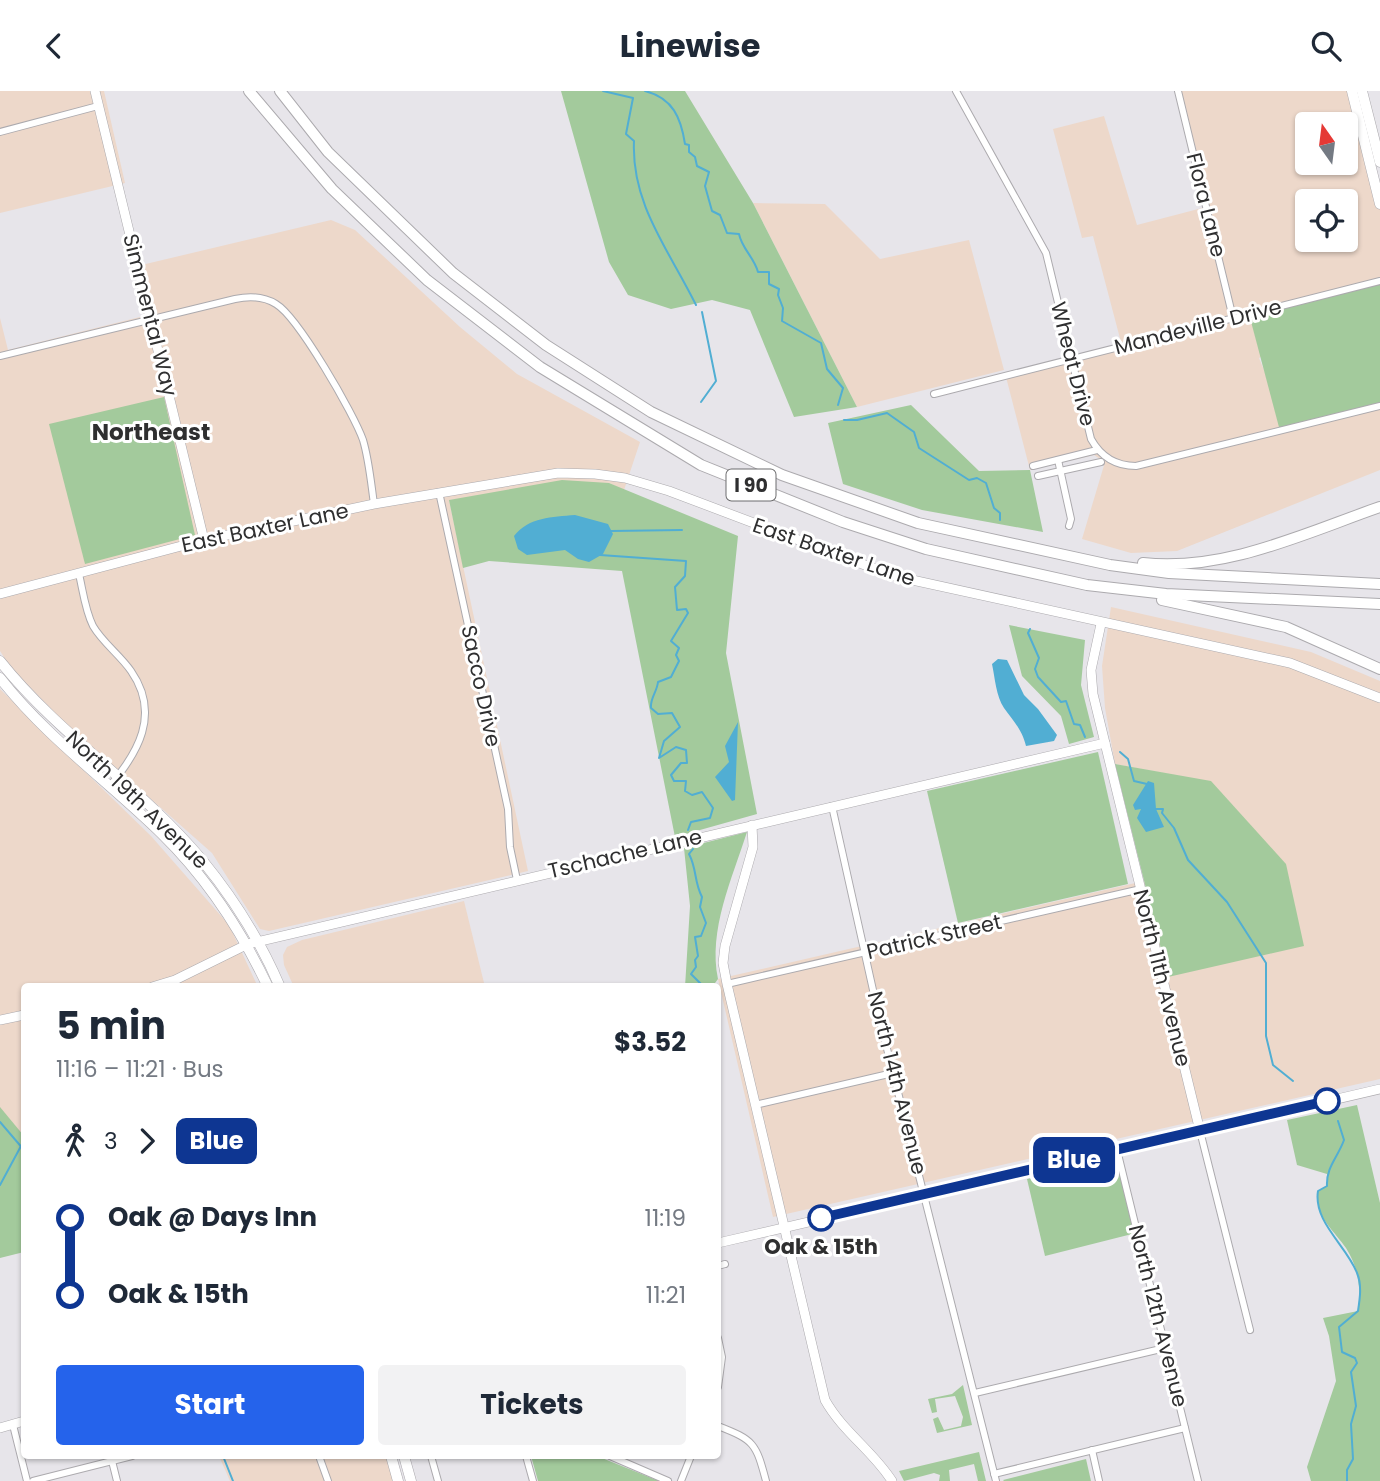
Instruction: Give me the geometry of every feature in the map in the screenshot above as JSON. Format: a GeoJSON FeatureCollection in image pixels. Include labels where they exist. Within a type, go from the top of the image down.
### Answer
{"type":"FeatureCollection","features":[{"type":"Feature","properties":{"kind":"highway","name":"I 90"},"geometry":{"type":"LineString","coordinates":[[249,91],[332,188],[427,280],[540,367],[690,458],[855,526],[926,549],[1087,585],[1166,594],[1380,604]]}},
{"type":"Feature","properties":{"kind":"highway","name":"I 90"},"geometry":{"type":"LineString","coordinates":[[280,91],[328,152],[453,273],[546,345],[651,412],[782,475],[918,523],[1110,565],[1168,573],[1380,584]]}},
{"type":"Feature","properties":{"kind":"highway"},"geometry":{"type":"LineString","coordinates":[[1050,552],[1151,563],[1213,561],[1256,550],[1380,507]]}},
{"type":"Feature","properties":{"kind":"highway"},"geometry":{"type":"LineString","coordinates":[[1087,585],[1234,613],[1286,627],[1380,669]]}},
{"type":"Feature","properties":{"kind":"main road"},"geometry":{"type":"LineString","coordinates":[[1352,91],[1380,204]]}},
{"type":"Feature","properties":{"kind":"main road"},"geometry":{"type":"LineString","coordinates":[[1362,91],[1380,162]]}},
{"type":"Feature","properties":{"kind":"main road","name":"North 19th Avenue"},"geometry":{"type":"LineString","coordinates":[[0,661],[21,687],[200,859],[259,941],[278,983]]}},
{"type":"Feature","properties":{"kind":"main road","name":"North 19th Avenue"},"geometry":{"type":"LineString","coordinates":[[0,678],[47,731],[163,834],[192,866],[248,944],[266,983]]}},
{"type":"Feature","properties":{"kind":"main road"},"geometry":{"type":"LineString","coordinates":[[392,1459],[398,1481]]}},
{"type":"Feature","properties":{"kind":"main road"},"geometry":{"type":"LineString","coordinates":[[405,1459],[411,1481]]}},
{"type":"Feature","properties":{"kind":"street","name":"Simmental Way"},"geometry":{"type":"LineString","coordinates":[[95,91],[204,540]]}},
{"type":"Feature","properties":{"kind":"street","name":"Wheat Drive"},"geometry":{"type":"LineString","coordinates":[[956,91],[1041,242],[1091,439],[1097,450],[1112,462],[1136,466],[1380,406]]}},
{"type":"Feature","properties":{"kind":"street","name":"Flora Lane"},"geometry":{"type":"LineString","coordinates":[[1178,91],[1233,318]]}},
{"type":"Feature","properties":{"kind":"street"},"geometry":{"type":"LineString","coordinates":[[0,132],[98,107]]}},
{"type":"Feature","properties":{"kind":"street","name":"Mandeville Drive"},"geometry":{"type":"LineString","coordinates":[[934,394],[1380,281]]}},
{"type":"Feature","properties":{"kind":"street"},"geometry":{"type":"LineString","coordinates":[[0,356],[243,297],[261,297],[278,304],[291,318],[355,422],[363,442],[374,504]]}},
{"type":"Feature","properties":{"kind":"street"},"geometry":{"type":"LineString","coordinates":[[1033,466],[1097,450]]}},
{"type":"Feature","properties":{"kind":"street"},"geometry":{"type":"LineString","coordinates":[[1058,460],[1071,519],[1069,526]]}},
{"type":"Feature","properties":{"kind":"street"},"geometry":{"type":"LineString","coordinates":[[1038,476],[1101,461]]}},
{"type":"Feature","properties":{"kind":"street","name":"East Baxter Lane"},"geometry":{"type":"LineString","coordinates":[[0,594],[204,540],[374,504],[558,473],[625,478],[669,491],[894,576],[1101,624],[1290,663],[1380,698]]}},
{"type":"Feature","properties":{"kind":"street","name":"Sacco Drive"},"geometry":{"type":"LineString","coordinates":[[439,492],[508,809],[510,847],[517,880]]}},
{"type":"Feature","properties":{"kind":"street"},"geometry":{"type":"LineString","coordinates":[[79,574],[92,623],[133,673],[144,704],[144,726],[139,746],[109,787]]}},
{"type":"Feature","properties":{"kind":"street","name":"North 11th Avenue"},"geometry":{"type":"LineString","coordinates":[[1101,624],[1091,670],[1105,743],[1250,1331]]}},
{"type":"Feature","properties":{"kind":"street","name":"Tschache Lane"},"geometry":{"type":"LineString","coordinates":[[165,983],[259,941],[1105,743]]}},
{"type":"Feature","properties":{"kind":"street","name":"North 14th Avenue"},"geometry":{"type":"LineString","coordinates":[[832,806],[893,1073],[926,1194],[995,1478]]}},
{"type":"Feature","properties":{"kind":"street"},"geometry":{"type":"LineString","coordinates":[[752,825],[753,847],[725,946],[723,963],[727,984],[825,1400],[843,1428],[879,1463],[892,1481]]}},
{"type":"Feature","properties":{"kind":"street","name":"Patrick Street"},"geometry":{"type":"LineString","coordinates":[[727,984],[1141,889]]}},
{"type":"Feature","properties":{"kind":"street"},"geometry":{"type":"LineString","coordinates":[[0,1020],[21,1016]]}},
{"type":"Feature","properties":{"kind":"street"},"geometry":{"type":"LineString","coordinates":[[755,1105],[893,1073]]}},
{"type":"Feature","properties":{"kind":"street"},"geometry":{"type":"LineString","coordinates":[[721,1242],[1380,1089]]}},
{"type":"Feature","properties":{"kind":"street","name":"North 12th Avenue"},"geometry":{"type":"LineString","coordinates":[[1117,1150],[1198,1481]]}},
{"type":"Feature","properties":{"kind":"street"},"geometry":{"type":"LineString","coordinates":[[975,1393],[1165,1348]]}},
{"type":"Feature","properties":{"kind":"street"},"geometry":{"type":"LineString","coordinates":[[0,1428],[21,1423]]}},
{"type":"Feature","properties":{"kind":"street"},"geometry":{"type":"LineString","coordinates":[[13,1425],[21,1457]]}},
{"type":"Feature","properties":{"kind":"street"},"geometry":{"type":"LineString","coordinates":[[721,1427],[748,1437],[754,1444],[766,1481]]}},
{"type":"Feature","properties":{"kind":"street"},"geometry":{"type":"LineString","coordinates":[[995,1478],[1092,1450],[1185,1428]]}},
{"type":"Feature","properties":{"kind":"street"},"geometry":{"type":"LineString","coordinates":[[1092,1450],[1099,1481]]}},
{"type":"Feature","properties":{"kind":"street"},"geometry":{"type":"LineString","coordinates":[[22,1459],[27,1481]]}},
{"type":"Feature","properties":{"kind":"street"},"geometry":{"type":"LineString","coordinates":[[33,1481],[120,1459]]}},
{"type":"Feature","properties":{"kind":"street"},"geometry":{"type":"LineString","coordinates":[[320,1459],[328,1481]]}},
{"type":"Feature","properties":{"kind":"street"},"geometry":{"type":"LineString","coordinates":[[432,1459],[438,1481]]}},
{"type":"Feature","properties":{"kind":"street"},"geometry":{"type":"LineString","coordinates":[[527,1459],[533,1481]]}},
{"type":"Feature","properties":{"kind":"street"},"geometry":{"type":"LineString","coordinates":[[619,1459],[668,1481]]}},
{"type":"Feature","properties":{"kind":"street"},"geometry":{"type":"LineString","coordinates":[[681,1481],[690,1459]]}},
{"type":"Feature","properties":{"kind":"street"},"geometry":{"type":"LineString","coordinates":[[112,1461],[117,1481]]}},
{"type":"Feature","properties":{"kind":"shaded area"},"geometry":{"type":"Polygon","coordinates":[[[0,91],[104,91],[125,183],[0,213],[0,91]]]}},
{"type":"Feature","properties":{"kind":"shaded area"},"geometry":{"type":"Polygon","coordinates":[[[1178,91],[1352,91],[1357,112],[1295,112],[1295,175],[1358,175],[1358,116],[1380,208],[1380,281],[1259,358],[1266,375],[1380,406],[1380,470],[1177,551],[1131,553],[1082,539],[1105,462],[1094,455],[1030,470],[1006,377],[1122,346],[1093,236],[1082,238],[1053,129],[1104,116],[1137,225],[1206,207],[1178,91]]]}},
{"type":"Feature","properties":{"kind":"shaded area"},"geometry":{"type":"Polygon","coordinates":[[[753,203],[825,204],[880,259],[969,240],[1004,370],[857,407],[753,203]]]}},
{"type":"Feature","properties":{"kind":"shaded area"},"geometry":{"type":"Polygon","coordinates":[[[331,220],[355,230],[460,327],[517,374],[640,442],[624,490],[609,483],[449,500],[528,871],[269,931],[260,929],[212,853],[66,724],[11,668],[0,651],[0,318],[8,350],[144,316],[133,267],[331,220]]]}},
{"type":"Feature","properties":{"kind":"shaded area"},"geometry":{"type":"Polygon","coordinates":[[[1111,607],[1311,652],[1380,681],[1380,1079],[773,1217],[718,979],[1144,881],[1168,977],[1211,782],[1115,764],[1105,708],[1102,666],[1111,607]]]}},
{"type":"Feature","properties":{"kind":"shaded area"},"geometry":{"type":"Polygon","coordinates":[[[0,689],[151,836],[229,925],[256,983],[21,983],[21,1137],[0,1108],[0,689]]]}},
{"type":"Feature","properties":{"kind":"shaded area"},"geometry":{"type":"Polygon","coordinates":[[[464,901],[484,983],[292,983],[284,965],[283,955],[287,947],[302,940],[464,901]]]}},
{"type":"Feature","properties":{"kind":"shaded area"},"geometry":{"type":"Polygon","coordinates":[[[220,1459],[389,1459],[395,1481],[230,1481],[220,1459]]]}},
{"type":"Feature","properties":{"kind":"green space"},"geometry":{"type":"Polygon","coordinates":[[[561,91],[685,91],[753,203],[857,407],[794,417],[750,310],[712,300],[671,309],[628,295],[609,262],[561,91]]]}},
{"type":"Feature","properties":{"kind":"green space"},"geometry":{"type":"Polygon","coordinates":[[[1380,281],[1380,406],[1280,431],[1249,314],[1380,281]]]}},
{"type":"Feature","properties":{"kind":"green space"},"geometry":{"type":"Polygon","coordinates":[[[164,397],[195,535],[85,564],[49,424],[164,397]]]}},
{"type":"Feature","properties":{"kind":"green space"},"geometry":{"type":"Polygon","coordinates":[[[911,405],[979,471],[1030,470],[1043,532],[922,510],[843,484],[828,423],[911,405]]]}},
{"type":"Feature","properties":{"kind":"green space"},"geometry":{"type":"Polygon","coordinates":[[[562,480],[609,483],[738,536],[726,653],[757,814],[675,837],[622,571],[489,561],[463,568],[449,500],[562,480]]]}},
{"type":"Feature","properties":{"kind":"green space"},"geometry":{"type":"Polygon","coordinates":[[[1009,625],[1085,640],[1081,685],[1094,737],[1069,744],[1061,716],[1022,676],[1009,625]]]}},
{"type":"Feature","properties":{"kind":"green space"},"geometry":{"type":"Polygon","coordinates":[[[1098,752],[1128,884],[958,923],[927,791],[1098,752]]]}},
{"type":"Feature","properties":{"kind":"green space"},"geometry":{"type":"Polygon","coordinates":[[[1115,764],[1211,781],[1286,864],[1304,946],[1168,977],[1115,764]]]}},
{"type":"Feature","properties":{"kind":"green space"},"geometry":{"type":"Polygon","coordinates":[[[747,832],[719,923],[716,942],[718,979],[715,983],[685,983],[690,906],[684,848],[747,832]]]}},
{"type":"Feature","properties":{"kind":"green space"},"geometry":{"type":"Polygon","coordinates":[[[1357,1105],[1380,1203],[1380,1481],[1311,1481],[1307,1467],[1336,1381],[1329,1336],[1323,1318],[1358,1311],[1359,1286],[1346,1248],[1319,1208],[1318,1191],[1327,1186],[1327,1174],[1297,1165],[1287,1120],[1357,1105]]]}},
{"type":"Feature","properties":{"kind":"green space"},"geometry":{"type":"Polygon","coordinates":[[[0,1107],[21,1132],[21,1253],[0,1258],[0,1107]]]}},
{"type":"Feature","properties":{"kind":"green space"},"geometry":{"type":"Polygon","coordinates":[[[1118,1159],[1136,1233],[1045,1256],[1027,1179],[1118,1159]]]}},
{"type":"Feature","properties":{"kind":"green space"},"geometry":{"type":"Polygon","coordinates":[[[963,1385],[972,1425],[937,1433],[933,1419],[938,1417],[944,1430],[961,1426],[963,1417],[955,1396],[935,1399],[937,1412],[932,1413],[928,1399],[952,1394],[963,1385]]]}},
{"type":"Feature","properties":{"kind":"green space"},"geometry":{"type":"Polygon","coordinates":[[[979,1452],[986,1481],[978,1481],[974,1464],[949,1470],[950,1481],[939,1481],[940,1475],[934,1473],[904,1481],[899,1471],[979,1452]]]}},
{"type":"Feature","properties":{"kind":"green space"},"geometry":{"type":"Polygon","coordinates":[[[532,1459],[604,1459],[659,1481],[538,1481],[532,1459]]]}},
{"type":"Feature","properties":{"kind":"green space"},"geometry":{"type":"Polygon","coordinates":[[[1086,1459],[1091,1481],[1003,1480],[1086,1459]]]}},
{"type":"Feature","properties":{"kind":"water"},"geometry":{"type":"Polygon","coordinates":[[[575,515],[608,524],[613,534],[603,554],[589,562],[578,559],[565,550],[527,555],[518,549],[514,536],[527,525],[542,519],[575,515]]]}},
{"type":"Feature","properties":{"kind":"water"},"geometry":{"type":"Polygon","coordinates":[[[998,659],[1007,660],[1024,695],[1057,735],[1054,741],[1026,746],[1020,730],[999,698],[992,664],[998,659]]]}},
{"type":"Feature","properties":{"kind":"water"},"geometry":{"type":"Polygon","coordinates":[[[738,722],[735,800],[732,801],[715,777],[729,762],[725,746],[738,722]]]}},
{"type":"Feature","properties":{"kind":"water"},"geometry":{"type":"Polygon","coordinates":[[[1148,781],[1154,783],[1156,809],[1164,827],[1146,832],[1137,818],[1141,809],[1135,810],[1133,805],[1148,781]]]}},
{"type":"Feature","properties":{"kind":"waterway"},"geometry":{"type":"LineString","coordinates":[[603,91],[633,98],[626,134],[634,141],[635,164],[645,206],[696,305]]}},
{"type":"Feature","properties":{"kind":"waterway"},"geometry":{"type":"LineString","coordinates":[[645,91],[655,94],[674,110],[685,144],[689,145],[689,152],[695,157],[697,166],[709,172],[705,186],[712,211],[720,215],[727,233],[739,234],[758,272],[769,272],[769,284],[779,289],[778,295],[783,308],[782,321],[821,343],[827,369],[843,388],[838,405]]}},
{"type":"Feature","properties":{"kind":"waterway"},"geometry":{"type":"LineString","coordinates":[[701,402],[716,381],[702,312]]}},
{"type":"Feature","properties":{"kind":"waterway"},"geometry":{"type":"LineString","coordinates":[[844,420],[887,413],[914,432],[919,448],[969,480],[977,478],[986,483],[994,508],[1000,513],[1000,520]]}},
{"type":"Feature","properties":{"kind":"waterway"},"geometry":{"type":"LineString","coordinates":[[611,531],[682,530]]}},
{"type":"Feature","properties":{"kind":"waterway"},"geometry":{"type":"LineString","coordinates":[[600,555],[686,561],[685,576],[675,587],[677,610],[686,609],[688,613],[671,641],[679,648],[676,655],[679,661],[671,677],[658,682],[651,708],[658,714],[672,713],[680,727],[664,741],[659,758],[676,747],[686,750],[687,763],[681,763],[671,775],[674,781],[686,781],[685,791],[692,795],[702,792],[713,808],[710,818],[691,822],[688,830]]}},
{"type":"Feature","properties":{"kind":"waterway"},"geometry":{"type":"LineString","coordinates":[[1030,629],[1028,633],[1039,658],[1035,669],[1038,677],[1061,702],[1066,701],[1074,724],[1080,725],[1085,737]]}},
{"type":"Feature","properties":{"kind":"waterway"},"geometry":{"type":"LineString","coordinates":[[1120,752],[1128,759],[1134,781],[1147,784]]}},
{"type":"Feature","properties":{"kind":"waterway"},"geometry":{"type":"LineString","coordinates":[[1156,809],[1163,809],[1162,813],[1174,828],[1188,860],[1227,902],[1266,963],[1266,1036],[1273,1065],[1293,1081]]}},
{"type":"Feature","properties":{"kind":"waterway"},"geometry":{"type":"LineString","coordinates":[[693,849],[689,854],[702,897],[700,907],[706,923],[701,936],[695,937],[698,956],[695,960],[696,967],[691,974],[700,983]]}},
{"type":"Feature","properties":{"kind":"waterway"},"geometry":{"type":"LineString","coordinates":[[1338,1121],[1344,1140],[1330,1168],[1327,1186],[1318,1191],[1318,1202],[1326,1223],[1352,1263],[1360,1287],[1358,1311],[1339,1327],[1342,1352],[1355,1358],[1357,1363],[1351,1372],[1356,1406],[1351,1424],[1353,1459],[1347,1470],[1347,1481]]}},
{"type":"Feature","properties":{"kind":"waterway"},"geometry":{"type":"LineString","coordinates":[[0,1122],[21,1146]]}},
{"type":"Feature","properties":{"kind":"waterway"},"geometry":{"type":"LineString","coordinates":[[0,1185],[21,1146]]}},
{"type":"Feature","properties":{"kind":"waterway"},"geometry":{"type":"LineString","coordinates":[[224,1459],[233,1481]]}},
{"type":"Feature","properties":{"kind":"bus line","name":"Blue"},"geometry":{"type":"LineString","coordinates":[[821,1218],[1327,1101]]}},
{"type":"Feature","properties":{"kind":"place","name":"Oak & 15th"},"geometry":{"type":"Point","coordinates":[821,1218]}},
{"type":"Feature","properties":{"kind":"district","name":"Northeast"},"geometry":{"type":"Point","coordinates":[151,432]}}]}
